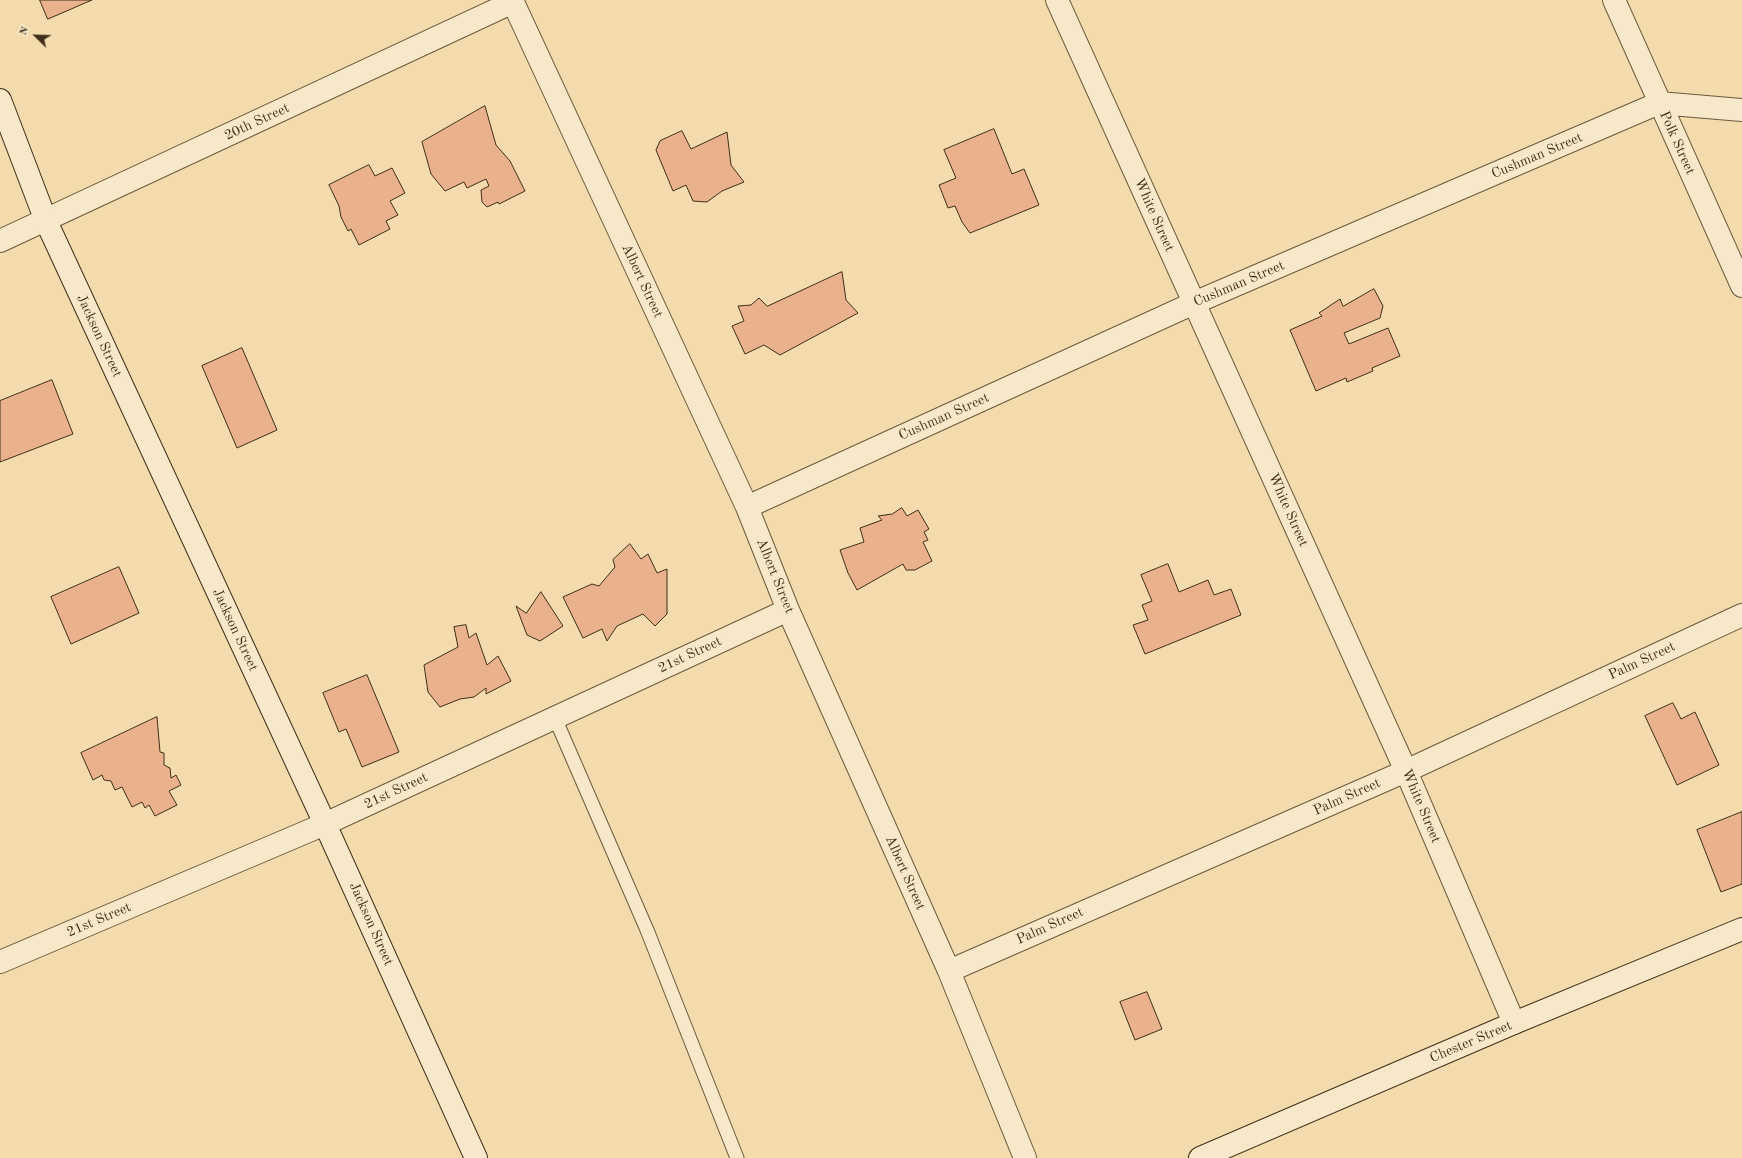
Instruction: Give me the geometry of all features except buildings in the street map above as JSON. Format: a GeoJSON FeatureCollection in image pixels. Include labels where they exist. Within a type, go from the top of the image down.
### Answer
{"type":"FeatureCollection","features":[{"type":"Feature","properties":{"kind":"street","name":"White Street"},"geometry":{"type":"LineString","coordinates":[[1057,0],[1406,771],[1514,1023]]}},
{"type":"Feature","properties":{"kind":"street","name":"Polk Street"},"geometry":{"type":"LineString","coordinates":[[1614,0],[1742,286]]}},
{"type":"Feature","properties":{"kind":"street","name":"20th Street"},"geometry":{"type":"LineString","coordinates":[[0,241],[46,221],[512,1]]}},
{"type":"Feature","properties":{"kind":"street","name":"Albert Street"},"geometry":{"type":"LineString","coordinates":[[512,1],[747,507],[788,610],[949,970],[1025,1158]]}},
{"type":"Feature","properties":{"kind":"street","name":"Jackson Street"},"geometry":{"type":"LineString","coordinates":[[0,100],[46,221],[325,824],[476,1158]]}},
{"type":"Feature","properties":{"kind":"street","name":"Cushman Street"},"geometry":{"type":"LineString","coordinates":[[747,507],[1194,303],[1659,103],[1742,110]]}},
{"type":"Feature","properties":{"kind":"street","name":"21st Street"},"geometry":{"type":"LineString","coordinates":[[0,962],[325,824],[788,610]]}},
{"type":"Feature","properties":{"kind":"street","name":"Palm Street"},"geometry":{"type":"LineString","coordinates":[[949,970],[1406,771],[1742,615]]}},
{"type":"Feature","properties":{"kind":"street","name":"Chester Street"},"geometry":{"type":"LineString","coordinates":[[1200,1158],[1514,1023],[1742,928]]}},
{"type":"Feature","properties":{"kind":"lane"},"geometry":{"type":"LineString","coordinates":[[555,718],[647,930],[737,1158]]}}]}
